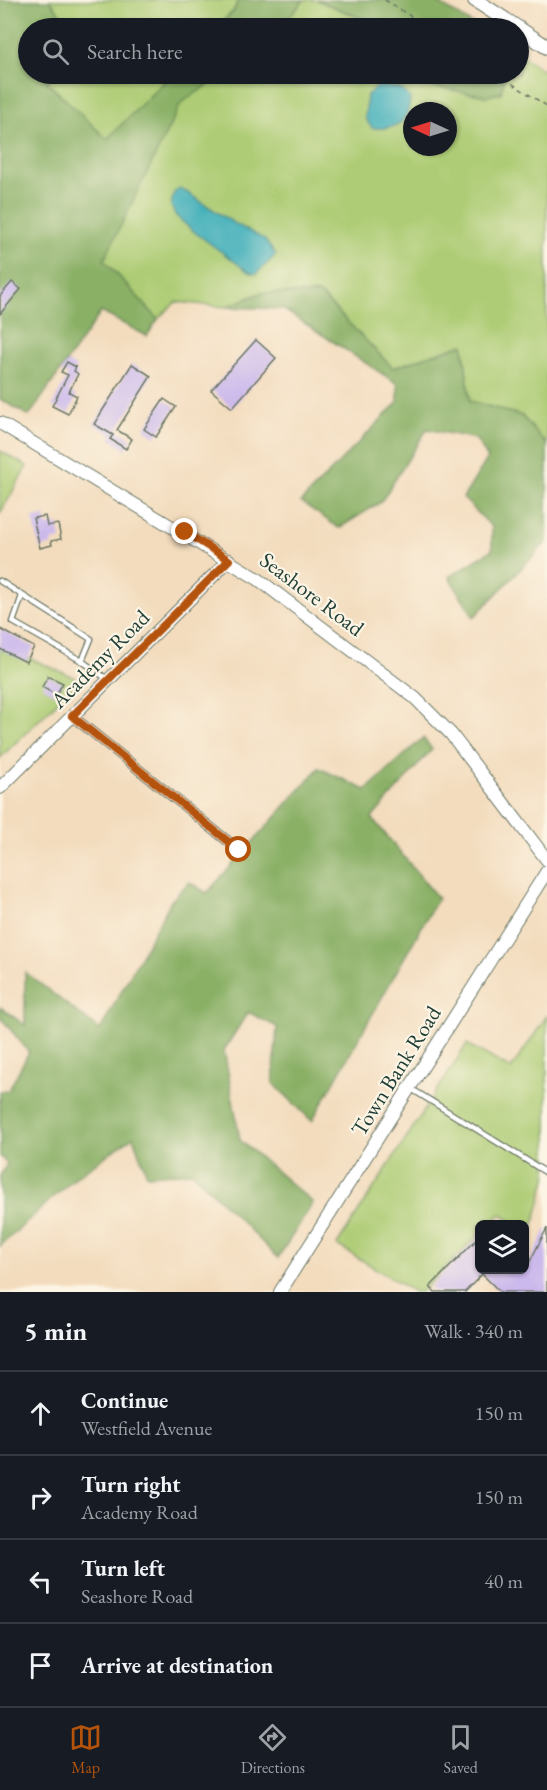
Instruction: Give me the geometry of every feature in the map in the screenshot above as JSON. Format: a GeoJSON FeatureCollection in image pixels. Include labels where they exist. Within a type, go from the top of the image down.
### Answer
{"type":"FeatureCollection","features":[{"type":"Feature","properties":{"kind":"main road"},"geometry":{"type":"LineString","coordinates":[[475,0],[503,18]]}},
{"type":"Feature","properties":{"kind":"main road"},"geometry":{"type":"LineString","coordinates":[[529,35],[547,47]]}},
{"type":"Feature","properties":{"kind":"street","name":"Seashore Road"},"geometry":{"type":"LineString","coordinates":[[0,423],[229,560],[276,592],[415,698],[434,715],[547,860]]}},
{"type":"Feature","properties":{"kind":"street","name":"Academy Road"},"geometry":{"type":"LineString","coordinates":[[0,788],[229,560]]}},
{"type":"Feature","properties":{"kind":"street"},"geometry":{"type":"LineString","coordinates":[[72,716],[239,850]]}},
{"type":"Feature","properties":{"kind":"street","name":"Town Bank Road"},"geometry":{"type":"LineString","coordinates":[[280,1292],[547,871]]}},
{"type":"Feature","properties":{"kind":"lane"},"geometry":{"type":"LineString","coordinates":[[0,581],[91,639],[82,661]]}},
{"type":"Feature","properties":{"kind":"lane"},"geometry":{"type":"LineString","coordinates":[[22,596],[13,622],[82,661],[109,681]]}},
{"type":"Feature","properties":{"kind":"lane"},"geometry":{"type":"LineString","coordinates":[[410,1088],[547,1173]]}},
{"type":"Feature","properties":{"kind":"path"},"geometry":{"type":"LineString","coordinates":[[385,0],[413,18]]}},
{"type":"Feature","properties":{"kind":"path"},"geometry":{"type":"LineString","coordinates":[[513,84],[547,106]]}},
{"type":"Feature","properties":{"kind":"green space"},"geometry":{"type":"Polygon","coordinates":[[[0,0],[50,0],[63,18],[18,18],[18,84],[49,84],[107,139],[162,84],[209,84],[181,103],[104,260],[158,319],[147,336],[101,312],[29,416],[0,399],[0,0]]]}},
{"type":"Feature","properties":{"kind":"green space"},"geometry":{"type":"Polygon","coordinates":[[[50,0],[238,0],[234,10],[226,18],[63,18],[50,0]]]}},
{"type":"Feature","properties":{"kind":"green space"},"geometry":{"type":"Polygon","coordinates":[[[238,0],[304,0],[289,18],[227,18],[234,11],[238,0]]]}},
{"type":"Feature","properties":{"kind":"green space"},"geometry":{"type":"Polygon","coordinates":[[[304,0],[317,0],[361,18],[289,18],[304,0]]]}},
{"type":"Feature","properties":{"kind":"green space"},"geometry":{"type":"Polygon","coordinates":[[[317,0],[434,0],[463,18],[361,18],[317,0]]]}},
{"type":"Feature","properties":{"kind":"green space"},"geometry":{"type":"Polygon","coordinates":[[[529,61],[547,73],[547,445],[522,416],[470,401],[463,344],[393,368],[320,294],[261,293],[226,307],[176,302],[158,319],[103,260],[181,103],[209,84],[425,85],[501,93],[503,84],[529,84],[529,61]]]}},
{"type":"Feature","properties":{"kind":"green space"},"geometry":{"type":"Polygon","coordinates":[[[49,84],[162,84],[107,140],[49,84]]]}},
{"type":"Feature","properties":{"kind":"green space"},"geometry":{"type":"Polygon","coordinates":[[[503,84],[501,93],[486,96],[424,85],[503,84]]]}},
{"type":"Feature","properties":{"kind":"green space"},"geometry":{"type":"Polygon","coordinates":[[[261,293],[320,294],[393,368],[463,344],[470,401],[522,416],[547,445],[547,542],[474,617],[449,577],[492,550],[492,527],[463,498],[488,458],[476,439],[427,429],[381,502],[339,528],[301,502],[398,402],[398,384],[283,309],[226,307],[261,293]]]}},
{"type":"Feature","properties":{"kind":"green space"},"geometry":{"type":"Polygon","coordinates":[[[0,451],[27,466],[0,514],[0,451]]]}},
{"type":"Feature","properties":{"kind":"green space"},"geometry":{"type":"Polygon","coordinates":[[[0,645],[80,680],[0,758],[0,645]]]}},
{"type":"Feature","properties":{"kind":"green space"},"geometry":{"type":"Polygon","coordinates":[[[423,738],[432,749],[372,818],[438,898],[312,1121],[273,1083],[277,1027],[248,1012],[224,1050],[240,1140],[313,1203],[278,1258],[192,1172],[147,1175],[133,1137],[77,1176],[0,1246],[0,1176],[7,1164],[0,1156],[0,1091],[8,1091],[29,1052],[0,1017],[0,1007],[25,1025],[25,972],[100,1030],[171,901],[189,882],[207,893],[319,768],[366,790],[423,738]]]}},
{"type":"Feature","properties":{"kind":"green space"},"geometry":{"type":"Polygon","coordinates":[[[547,1016],[547,1175],[531,1236],[529,1235],[529,1220],[509,1220],[501,1214],[494,1220],[475,1220],[475,1239],[421,1292],[414,1292],[337,1245],[467,1044],[511,1069],[547,1016]]]}},
{"type":"Feature","properties":{"kind":"water"},"geometry":{"type":"Polygon","coordinates":[[[380,85],[401,89],[410,98],[410,102],[403,102],[403,120],[388,128],[372,128],[365,118],[367,95],[380,85]]]}},
{"type":"Feature","properties":{"kind":"water"},"geometry":{"type":"Polygon","coordinates":[[[180,188],[232,222],[264,239],[276,255],[256,274],[249,272],[176,216],[171,206],[174,193],[180,188]]]}},
{"type":"Feature","properties":{"kind":"building"},"geometry":{"type":"Polygon","coordinates":[[[12,282],[21,289],[0,314],[0,296],[12,282]]]}},
{"type":"Feature","properties":{"kind":"building"},"geometry":{"type":"Polygon","coordinates":[[[256,340],[276,358],[232,408],[211,390],[256,340]]]}},
{"type":"Feature","properties":{"kind":"building"},"geometry":{"type":"Polygon","coordinates":[[[67,362],[76,367],[74,371],[78,374],[69,392],[77,396],[68,414],[52,406],[68,375],[61,372],[67,362]]]}},
{"type":"Feature","properties":{"kind":"building"},"geometry":{"type":"Polygon","coordinates":[[[132,364],[151,376],[117,430],[132,439],[126,449],[110,439],[113,435],[94,424],[132,364]]]}},
{"type":"Feature","properties":{"kind":"building"},"geometry":{"type":"Polygon","coordinates":[[[164,399],[176,407],[156,437],[144,429],[164,399]]]}},
{"type":"Feature","properties":{"kind":"building"},"geometry":{"type":"Polygon","coordinates":[[[45,516],[47,526],[58,524],[61,539],[51,541],[52,545],[40,548],[33,518],[45,516]]]}},
{"type":"Feature","properties":{"kind":"building"},"geometry":{"type":"Polygon","coordinates":[[[0,629],[34,647],[26,662],[0,649],[0,629]]]}},
{"type":"Feature","properties":{"kind":"building"},"geometry":{"type":"Polygon","coordinates":[[[48,676],[63,683],[56,695],[42,687],[48,676]]]}},
{"type":"Feature","properties":{"kind":"building"},"geometry":{"type":"Polygon","coordinates":[[[547,1228],[547,1292],[500,1292],[482,1274],[529,1274],[529,1263],[547,1228]]]}},
{"type":"Feature","properties":{"kind":"building"},"geometry":{"type":"Polygon","coordinates":[[[475,1241],[475,1274],[482,1274],[465,1292],[435,1292],[430,1287],[475,1241]]]}},
{"type":"Feature","properties":{"kind":"route"},"geometry":{"type":"LineString","coordinates":[[185,532],[229,560],[72,716],[239,850]]}}]}
